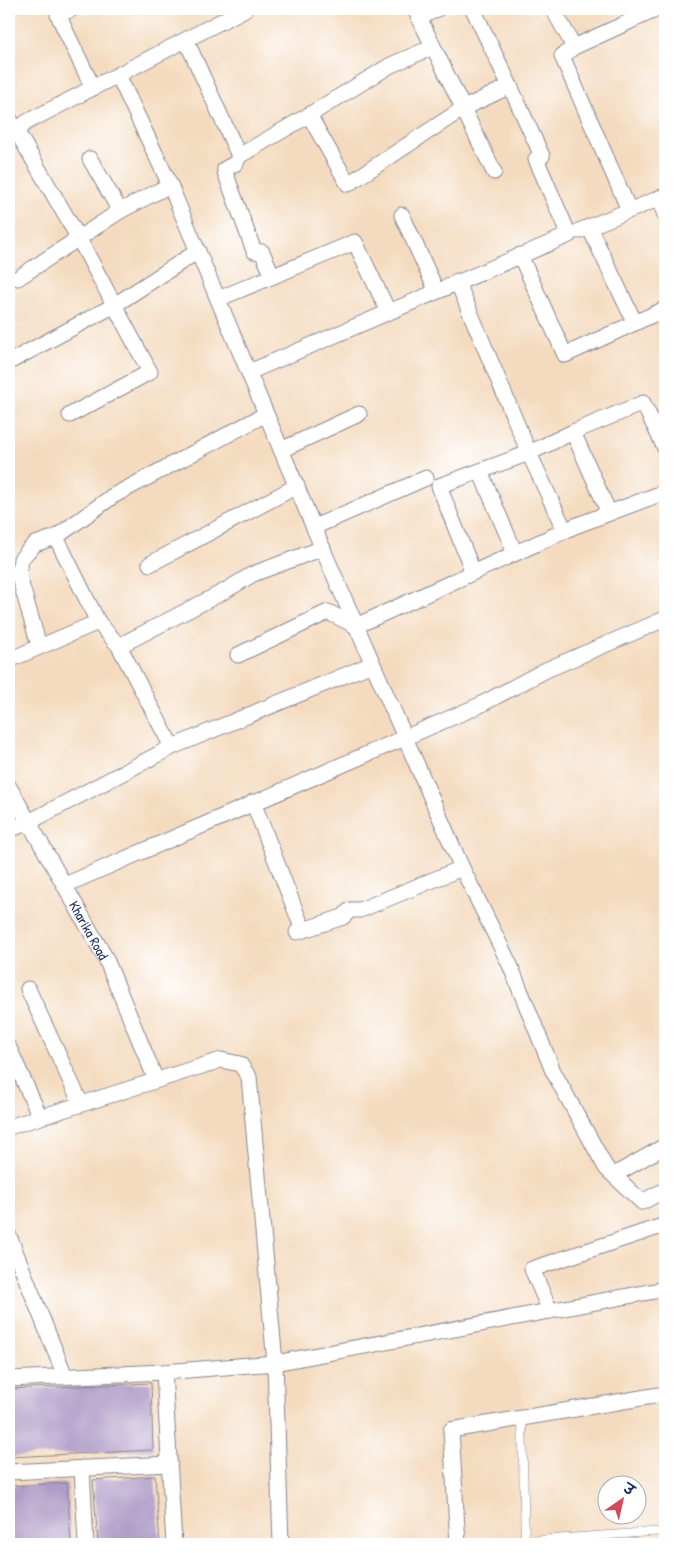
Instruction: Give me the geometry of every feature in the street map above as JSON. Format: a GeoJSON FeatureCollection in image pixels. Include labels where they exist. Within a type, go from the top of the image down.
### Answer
{"type":"FeatureCollection","features":[{"type":"Feature","properties":{"kind":"street"},"geometry":{"type":"LineString","coordinates":[[70,415],[150,372],[113,306],[78,237],[11,128],[27,122],[93,88],[242,9]]}},
{"type":"Feature","properties":{"kind":"street"},"geometry":{"type":"LineString","coordinates":[[437,9],[417,14],[494,172]]}},
{"type":"Feature","properties":{"kind":"street"},"geometry":{"type":"LineString","coordinates":[[473,9],[542,156],[536,159],[569,235]]}},
{"type":"Feature","properties":{"kind":"street"},"geometry":{"type":"LineString","coordinates":[[553,9],[574,47]]}},
{"type":"Feature","properties":{"kind":"street"},"geometry":{"type":"LineString","coordinates":[[629,210],[562,56],[574,47],[657,9]]}},
{"type":"Feature","properties":{"kind":"street"},"geometry":{"type":"LineString","coordinates":[[62,11],[93,88]]}},
{"type":"Feature","properties":{"kind":"street"},"geometry":{"type":"LineString","coordinates":[[186,40],[239,156]]}},
{"type":"Feature","properties":{"kind":"street"},"geometry":{"type":"LineString","coordinates":[[273,276],[262,252],[254,251],[225,170],[236,163],[239,156],[391,65],[434,47]]}},
{"type":"Feature","properties":{"kind":"street"},"geometry":{"type":"LineString","coordinates":[[118,75],[170,184],[372,664],[462,868],[510,965],[553,1071],[606,1168],[642,1202],[665,1190]]}},
{"type":"Feature","properties":{"kind":"street"},"geometry":{"type":"LineString","coordinates":[[309,115],[348,184],[464,108],[510,86]]}},
{"type":"Feature","properties":{"kind":"street"},"geometry":{"type":"LineString","coordinates":[[90,159],[120,211]]}},
{"type":"Feature","properties":{"kind":"street"},"geometry":{"type":"LineString","coordinates":[[18,278],[120,211],[170,184]]}},
{"type":"Feature","properties":{"kind":"street"},"geometry":{"type":"LineString","coordinates":[[249,372],[457,281],[662,197],[665,215]]}},
{"type":"Feature","properties":{"kind":"street"},"geometry":{"type":"LineString","coordinates":[[402,215],[436,290]]}},
{"type":"Feature","properties":{"kind":"street"},"geometry":{"type":"LineString","coordinates":[[589,227],[635,324]]}},
{"type":"Feature","properties":{"kind":"street"},"geometry":{"type":"LineString","coordinates":[[218,299],[355,242],[388,311]]}},
{"type":"Feature","properties":{"kind":"street"},"geometry":{"type":"LineString","coordinates":[[9,362],[113,306],[198,251]]}},
{"type":"Feature","properties":{"kind":"street"},"geometry":{"type":"LineString","coordinates":[[520,255],[565,355],[665,309]]}},
{"type":"Feature","properties":{"kind":"street"},"geometry":{"type":"LineString","coordinates":[[457,281],[529,453],[565,531]]}},
{"type":"Feature","properties":{"kind":"street"},"geometry":{"type":"LineString","coordinates":[[473,572],[439,486],[529,453],[643,402],[660,426],[665,448]]}},
{"type":"Feature","properties":{"kind":"street"},"geometry":{"type":"LineString","coordinates":[[39,646],[20,576],[21,559],[28,551],[35,544],[56,537],[113,496],[266,414]]}},
{"type":"Feature","properties":{"kind":"street"},"geometry":{"type":"LineString","coordinates":[[281,450],[359,414]]}},
{"type":"Feature","properties":{"kind":"street"},"geometry":{"type":"LineString","coordinates":[[573,432],[609,513]]}},
{"type":"Feature","properties":{"kind":"street"},"geometry":{"type":"LineString","coordinates":[[480,471],[516,553]]}},
{"type":"Feature","properties":{"kind":"street"},"geometry":{"type":"LineString","coordinates":[[314,527],[426,478]]}},
{"type":"Feature","properties":{"kind":"street"},"geometry":{"type":"LineString","coordinates":[[150,564],[297,486]]}},
{"type":"Feature","properties":{"kind":"street"},"geometry":{"type":"LineString","coordinates":[[356,626],[565,531],[665,492]]}},
{"type":"Feature","properties":{"kind":"street"},"geometry":{"type":"LineString","coordinates":[[56,537],[98,622],[119,646],[172,747]]}},
{"type":"Feature","properties":{"kind":"street"},"geometry":{"type":"LineString","coordinates":[[119,646],[223,592],[253,574],[322,548]]}},
{"type":"Feature","properties":{"kind":"street"},"geometry":{"type":"LineString","coordinates":[[9,558],[28,551]]}},
{"type":"Feature","properties":{"kind":"street"},"geometry":{"type":"LineString","coordinates":[[238,655],[328,612],[356,626]]}},
{"type":"Feature","properties":{"kind":"street"},"geometry":{"type":"LineString","coordinates":[[65,885],[478,706],[546,670],[665,619]]}},
{"type":"Feature","properties":{"kind":"street"},"geometry":{"type":"LineString","coordinates":[[9,660],[98,622]]}},
{"type":"Feature","properties":{"kind":"street"},"geometry":{"type":"LineString","coordinates":[[9,830],[29,822],[172,747],[372,664]]}},
{"type":"Feature","properties":{"kind":"street","name":"Kharika Road"},"geometry":{"type":"LineString","coordinates":[[9,787],[106,959],[156,1080]]}},
{"type":"Feature","properties":{"kind":"street"},"geometry":{"type":"LineString","coordinates":[[253,802],[300,931],[343,917],[350,910],[360,910],[462,868]]}},
{"type":"Feature","properties":{"kind":"street"},"geometry":{"type":"LineString","coordinates":[[28,989],[81,1104]]}},
{"type":"Feature","properties":{"kind":"street"},"geometry":{"type":"LineString","coordinates":[[9,1048],[40,1117]]}},
{"type":"Feature","properties":{"kind":"street"},"geometry":{"type":"LineString","coordinates":[[9,1127],[221,1060],[240,1064],[248,1077],[275,1364],[281,1544]]}},
{"type":"Feature","properties":{"kind":"street"},"geometry":{"type":"LineString","coordinates":[[614,1175],[665,1146]]}},
{"type":"Feature","properties":{"kind":"street"},"geometry":{"type":"LineString","coordinates":[[550,1311],[532,1269],[665,1225]]}},
{"type":"Feature","properties":{"kind":"street"},"geometry":{"type":"LineString","coordinates":[[9,1236],[65,1376]]}},
{"type":"Feature","properties":{"kind":"street"},"geometry":{"type":"LineString","coordinates":[[9,1379],[164,1372],[275,1364],[665,1289]]}},
{"type":"Feature","properties":{"kind":"street"},"geometry":{"type":"LineString","coordinates":[[164,1372],[174,1544]]}},
{"type":"Feature","properties":{"kind":"street"},"geometry":{"type":"LineString","coordinates":[[458,1544],[451,1430],[665,1394]]}},
{"type":"Feature","properties":{"kind":"street"},"geometry":{"type":"LineString","coordinates":[[9,1472],[169,1464]]}},
{"type":"Feature","properties":{"kind":"street"},"geometry":{"type":"LineString","coordinates":[[82,1468],[86,1544]]}},
{"type":"Feature","properties":{"kind":"lane"},"geometry":{"type":"LineString","coordinates":[[522,1418],[525,1543],[665,1532]]}},
{"type":"Feature","properties":{"kind":"building"},"geometry":{"type":"Polygon","coordinates":[[[151,1383],[153,1450],[9,1457],[9,1389],[151,1383]]]}},
{"type":"Feature","properties":{"kind":"building"},"geometry":{"type":"Polygon","coordinates":[[[155,1476],[160,1544],[98,1544],[93,1480],[155,1476]]]}},
{"type":"Feature","properties":{"kind":"building"},"geometry":{"type":"Polygon","coordinates":[[[67,1483],[71,1544],[9,1544],[9,1486],[67,1483]]]}}]}
